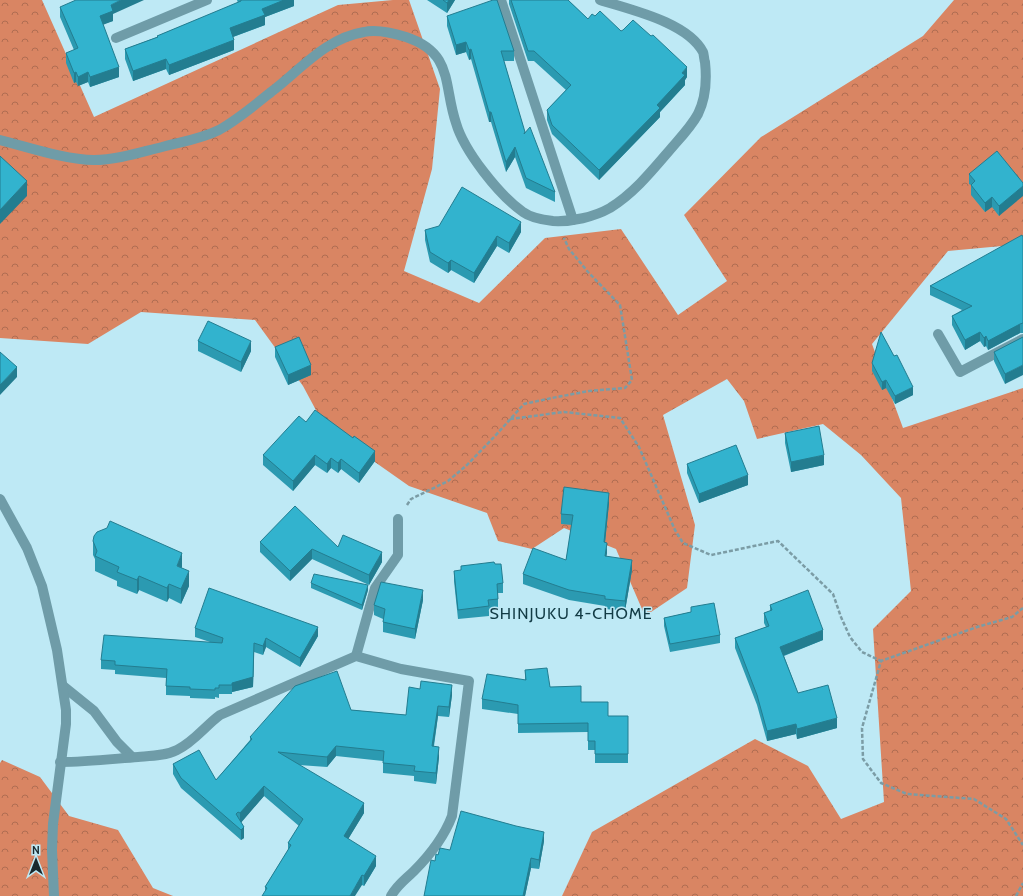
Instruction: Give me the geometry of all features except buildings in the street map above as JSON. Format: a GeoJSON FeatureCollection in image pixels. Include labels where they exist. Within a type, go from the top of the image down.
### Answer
{"type":"FeatureCollection","features":[{"type":"Feature","properties":{"kind":"street"},"geometry":{"type":"LineString","coordinates":[[116,38],[207,0]]}},
{"type":"Feature","properties":{"kind":"street"},"geometry":{"type":"LineString","coordinates":[[501,0],[573,220]]}},
{"type":"Feature","properties":{"kind":"street"},"geometry":{"type":"LineString","coordinates":[[0,140],[73,158],[95,160],[127,156],[204,136],[231,122],[273,91],[310,58],[341,39],[365,31],[393,33],[414,39],[433,51],[443,66],[456,124],[470,154],[507,198],[525,214],[542,219],[557,221],[573,220],[590,216],[608,209],[627,196],[651,172],[697,116],[704,98],[707,78],[703,53],[687,33],[662,20],[600,0]]}},
{"type":"Feature","properties":{"kind":"street"},"geometry":{"type":"LineString","coordinates":[[938,334],[960,372],[1023,339]]}},
{"type":"Feature","properties":{"kind":"street"},"geometry":{"type":"LineString","coordinates":[[0,499],[27,548],[42,586],[57,650],[63,686],[66,724],[60,762],[52,843],[54,896]]}},
{"type":"Feature","properties":{"kind":"street"},"geometry":{"type":"LineString","coordinates":[[356,656],[375,588],[398,555],[398,519]]}},
{"type":"Feature","properties":{"kind":"street"},"geometry":{"type":"LineString","coordinates":[[60,762],[79,762],[163,754],[177,750],[200,734],[220,715],[356,656],[401,669],[469,681],[452,816],[447,829],[434,849],[415,870],[397,886],[391,896]]}},
{"type":"Feature","properties":{"kind":"street"},"geometry":{"type":"LineString","coordinates":[[63,686],[94,711],[117,742],[132,757]]}},
{"type":"Feature","properties":{"kind":"path"},"geometry":{"type":"LineString","coordinates":[[398,519],[411,499],[448,481],[476,455],[524,404],[582,392],[626,388],[632,380],[620,305],[588,272],[570,249],[557,221]]}},
{"type":"Feature","properties":{"kind":"path"},"geometry":{"type":"LineString","coordinates":[[510,419],[564,412],[620,418],[639,447],[675,530],[683,543],[711,555],[778,541],[833,594],[850,637],[862,652],[881,661],[976,627],[1012,616],[1023,608]]}},
{"type":"Feature","properties":{"kind":"path"},"geometry":{"type":"LineString","coordinates":[[881,661],[862,728],[863,759],[881,783],[907,794],[974,799],[1006,818],[1023,845]]}},
{"type":"Feature","properties":{"kind":"path"},"geometry":{"type":"LineString","coordinates":[[1016,896],[1023,883]]}},
{"type":"Feature","properties":{"kind":"green space"},"geometry":{"type":"Polygon","coordinates":[[[0,0],[42,0],[94,117],[338,5],[409,0],[440,89],[432,169],[404,271],[479,303],[545,238],[621,229],[678,315],[727,281],[684,215],[761,137],[923,36],[954,0],[1023,0],[1023,244],[948,251],[872,344],[903,428],[1023,388],[1023,896],[562,896],[592,832],[755,739],[808,766],[841,819],[884,802],[873,629],[911,591],[901,498],[861,455],[823,424],[757,439],[744,401],[727,379],[663,415],[695,525],[687,588],[645,616],[616,549],[564,528],[532,549],[498,541],[487,513],[409,486],[325,427],[303,386],[255,320],[141,312],[88,344],[0,338],[0,0]]]}},
{"type":"Feature","properties":{"kind":"green space"},"geometry":{"type":"Polygon","coordinates":[[[2,760],[40,777],[69,816],[118,830],[153,888],[173,896],[0,896],[0,763],[2,760]]]}},
{"type":"Feature","properties":{"kind":"district","name":"SHINJUKU 4-CHOME"},"geometry":{"type":"Point","coordinates":[571,613]}}]}
